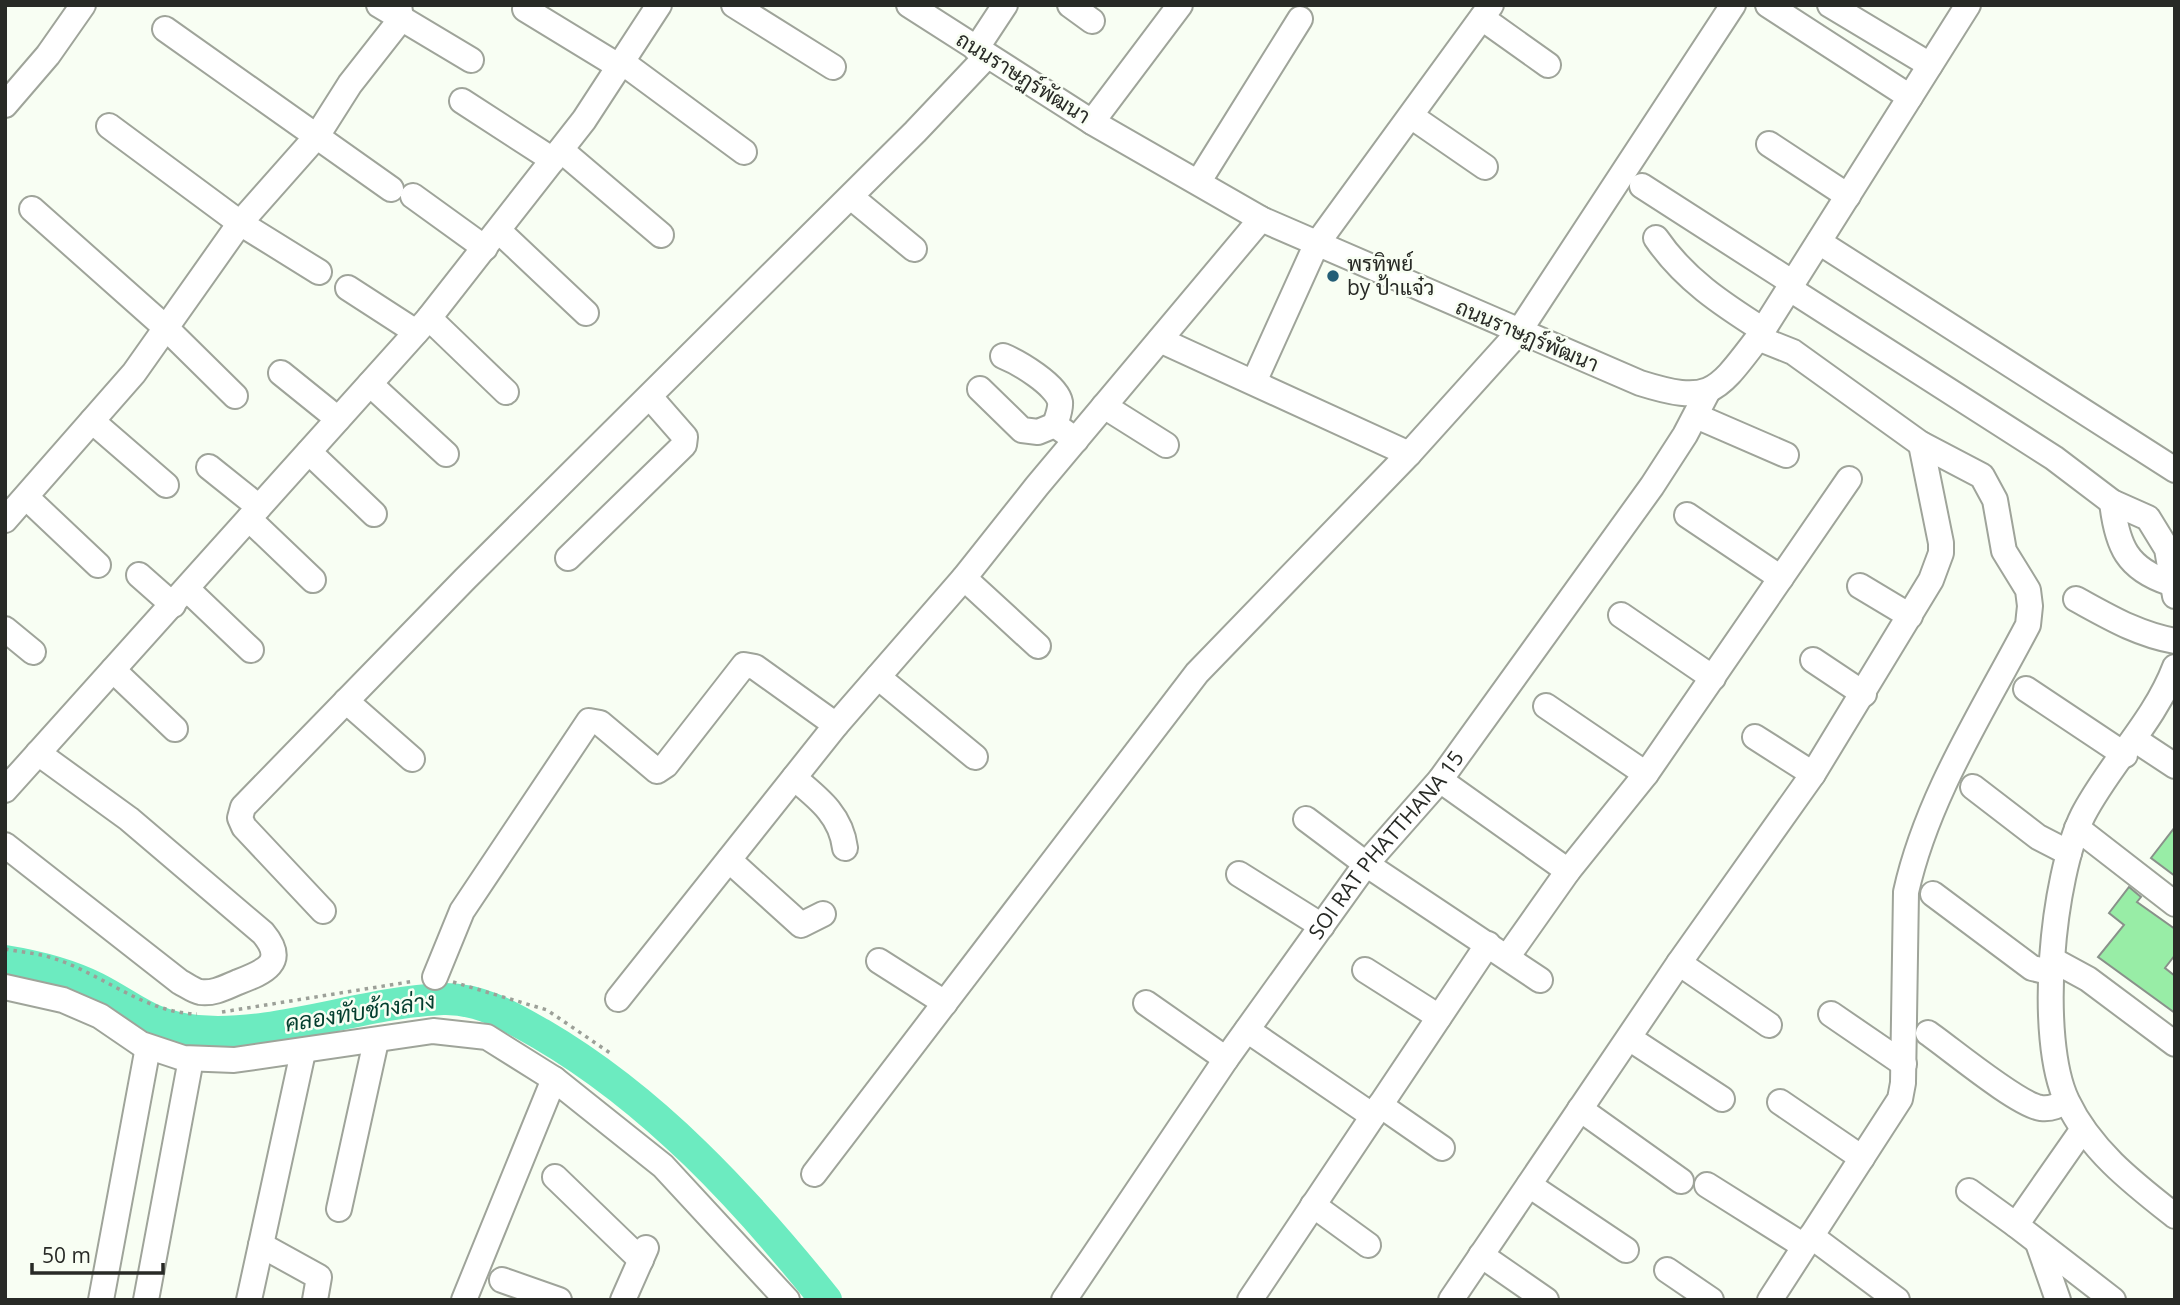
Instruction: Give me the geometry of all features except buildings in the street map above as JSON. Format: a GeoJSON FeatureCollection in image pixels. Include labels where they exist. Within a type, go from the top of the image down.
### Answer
{"type":"FeatureCollection","features":[{"type":"Feature","properties":{"kind":"street"},"geometry":{"type":"LineString","coordinates":[[5,105],[48,54],[83,5]]}},
{"type":"Feature","properties":{"kind":"street"},"geometry":{"type":"LineString","coordinates":[[379,5],[399,9],[445,35]]}},
{"type":"Feature","properties":{"kind":"street"},"geometry":{"type":"LineString","coordinates":[[5,790],[423,325],[557,155],[659,5]]}},
{"type":"Feature","properties":{"kind":"street"},"geometry":{"type":"LineString","coordinates":[[734,5],[832,67]]}},
{"type":"Feature","properties":{"kind":"street","name":"ถนนราษฏร์พัฒนา"},"geometry":{"type":"LineString","coordinates":[[909,5],[1092,122],[1261,219],[1518,333],[1650,386],[1686,396],[1708,391]]}},
{"type":"Feature","properties":{"kind":"street"},"geometry":{"type":"LineString","coordinates":[[323,911],[244,827],[240,818],[243,807],[851,197],[981,53],[1005,5]]}},
{"type":"Feature","properties":{"kind":"street"},"geometry":{"type":"LineString","coordinates":[[1070,5],[1092,20]]}},
{"type":"Feature","properties":{"kind":"street"},"geometry":{"type":"LineString","coordinates":[[1092,122],[1180,5]]}},
{"type":"Feature","properties":{"kind":"street"},"geometry":{"type":"LineString","coordinates":[[814,1174],[1197,673],[1409,454],[1518,333],[1733,5]]}},
{"type":"Feature","properties":{"kind":"street"},"geometry":{"type":"LineString","coordinates":[[1768,5],[1910,97]]}},
{"type":"Feature","properties":{"kind":"street"},"geometry":{"type":"LineString","coordinates":[[1830,5],[1930,65]]}},
{"type":"Feature","properties":{"kind":"street"},"geometry":{"type":"LineString","coordinates":[[1708,391],[1733,371],[1760,334],[1968,5]]}},
{"type":"Feature","properties":{"kind":"street"},"geometry":{"type":"LineString","coordinates":[[399,9],[471,60]]}},
{"type":"Feature","properties":{"kind":"street"},"geometry":{"type":"LineString","coordinates":[[5,520],[134,373],[240,223],[317,136],[399,9]]}},
{"type":"Feature","properties":{"kind":"street"},"geometry":{"type":"LineString","coordinates":[[525,9],[621,64],[744,152]]}},
{"type":"Feature","properties":{"kind":"street"},"geometry":{"type":"LineString","coordinates":[[1254,382],[1316,245],[1487,12],[1548,65]]}},
{"type":"Feature","properties":{"kind":"street"},"geometry":{"type":"LineString","coordinates":[[1199,181],[1300,19]]}},
{"type":"Feature","properties":{"kind":"street"},"geometry":{"type":"LineString","coordinates":[[165,29],[402,192],[492,240],[586,313]]}},
{"type":"Feature","properties":{"kind":"street"},"geometry":{"type":"LineString","coordinates":[[462,101],[557,155],[661,235]]}},
{"type":"Feature","properties":{"kind":"street"},"geometry":{"type":"LineString","coordinates":[[1411,116],[1485,167]]}},
{"type":"Feature","properties":{"kind":"street"},"geometry":{"type":"LineString","coordinates":[[109,126],[240,223],[319,272]]}},
{"type":"Feature","properties":{"kind":"street"},"geometry":{"type":"LineString","coordinates":[[1769,144],[1848,196]]}},
{"type":"Feature","properties":{"kind":"street"},"geometry":{"type":"LineString","coordinates":[[1642,186],[2054,458],[2112,502],[2148,518],[2167,549],[2173,589]]}},
{"type":"Feature","properties":{"kind":"street"},"geometry":{"type":"LineString","coordinates":[[851,197],[914,249]]}},
{"type":"Feature","properties":{"kind":"street"},"geometry":{"type":"LineString","coordinates":[[32,209],[166,328],[234,396]]}},
{"type":"Feature","properties":{"kind":"street"},"geometry":{"type":"LineString","coordinates":[[618,999],[836,724],[964,578],[1261,219]]}},
{"type":"Feature","properties":{"kind":"street"},"geometry":{"type":"LineString","coordinates":[[1656,238],[1683,272],[1760,334],[1793,352],[1921,444],[1982,476],[1991,488],[2004,551],[2028,590],[2031,606],[2028,625],[1933,807],[1911,870],[1906,892],[1903,962],[1904,1064],[1900,1099],[1770,1300]]}},
{"type":"Feature","properties":{"kind":"street"},"geometry":{"type":"LineString","coordinates":[[1819,242],[2175,470]]}},
{"type":"Feature","properties":{"kind":"street"},"geometry":{"type":"LineString","coordinates":[[348,288],[423,325],[506,391]]}},
{"type":"Feature","properties":{"kind":"street"},"geometry":{"type":"LineString","coordinates":[[1160,340],[1409,454]]}},
{"type":"Feature","properties":{"kind":"street"},"geometry":{"type":"LineString","coordinates":[[1003,356],[1019,363],[1055,392],[1060,402],[1055,425]]}},
{"type":"Feature","properties":{"kind":"street"},"geometry":{"type":"LineString","coordinates":[[281,373],[338,419]]}},
{"type":"Feature","properties":{"kind":"street"},"geometry":{"type":"LineString","coordinates":[[370,384],[446,454]]}},
{"type":"Feature","properties":{"kind":"street"},"geometry":{"type":"LineString","coordinates":[[980,389],[1023,430],[1038,432],[1055,425]]}},
{"type":"Feature","properties":{"kind":"street","name":"SOI RAT PHATTHANA 15"},"geometry":{"type":"LineString","coordinates":[[1064,1300],[1226,1059],[1366,864],[1440,780],[1652,486],[1696,416],[1708,391]]}},
{"type":"Feature","properties":{"kind":"street"},"geometry":{"type":"LineString","coordinates":[[568,558],[684,445],[685,437],[680,429],[650,397]]}},
{"type":"Feature","properties":{"kind":"street"},"geometry":{"type":"LineString","coordinates":[[1104,406],[1166,445]]}},
{"type":"Feature","properties":{"kind":"street"},"geometry":{"type":"LineString","coordinates":[[1696,416],[1786,455]]}},
{"type":"Feature","properties":{"kind":"street"},"geometry":{"type":"LineString","coordinates":[[92,421],[166,485]]}},
{"type":"Feature","properties":{"kind":"street"},"geometry":{"type":"LineString","coordinates":[[1055,425],[1076,440]]}},
{"type":"Feature","properties":{"kind":"street"},"geometry":{"type":"LineString","coordinates":[[1451,1300],[1679,963],[1813,774],[1931,580],[1941,553],[1921,444]]}},
{"type":"Feature","properties":{"kind":"street"},"geometry":{"type":"LineString","coordinates":[[309,452],[374,514]]}},
{"type":"Feature","properties":{"kind":"street"},"geometry":{"type":"LineString","coordinates":[[209,467],[313,580]]}},
{"type":"Feature","properties":{"kind":"street"},"geometry":{"type":"LineString","coordinates":[[1250,1300],[1439,1017],[1568,871],[1646,774],[1849,479]]}},
{"type":"Feature","properties":{"kind":"street"},"geometry":{"type":"LineString","coordinates":[[26,497],[98,565]]}},
{"type":"Feature","properties":{"kind":"street"},"geometry":{"type":"LineString","coordinates":[[2112,502],[2118,538],[2138,569],[2173,589]]}},
{"type":"Feature","properties":{"kind":"street"},"geometry":{"type":"LineString","coordinates":[[1687,515],[1781,578]]}},
{"type":"Feature","properties":{"kind":"street"},"geometry":{"type":"LineString","coordinates":[[139,575],[181,597],[251,650]]}},
{"type":"Feature","properties":{"kind":"street"},"geometry":{"type":"LineString","coordinates":[[964,578],[1038,646]]}},
{"type":"Feature","properties":{"kind":"street"},"geometry":{"type":"LineString","coordinates":[[1860,586],[1910,616]]}},
{"type":"Feature","properties":{"kind":"street"},"geometry":{"type":"LineString","coordinates":[[2076,598],[2130,629],[2175,641]]}},
{"type":"Feature","properties":{"kind":"street"},"geometry":{"type":"LineString","coordinates":[[1621,615],[1713,678]]}},
{"type":"Feature","properties":{"kind":"street"},"geometry":{"type":"LineString","coordinates":[[5,629],[33,652]]}},
{"type":"Feature","properties":{"kind":"street"},"geometry":{"type":"LineString","coordinates":[[1813,660],[1864,694]]}},
{"type":"Feature","properties":{"kind":"street"},"geometry":{"type":"LineString","coordinates":[[435,977],[462,911],[589,721],[600,723],[657,771],[666,765],[744,665],[755,667],[836,724]]}},
{"type":"Feature","properties":{"kind":"street"},"geometry":{"type":"LineString","coordinates":[[2175,667],[2129,747],[2090,803],[2077,828],[2061,888],[2053,967],[2052,1044],[2066,1100],[2083,1129],[2132,1182],[2175,1216]]}},
{"type":"Feature","properties":{"kind":"street"},"geometry":{"type":"LineString","coordinates":[[113,670],[175,729]]}},
{"type":"Feature","properties":{"kind":"street"},"geometry":{"type":"LineString","coordinates":[[878,677],[975,757]]}},
{"type":"Feature","properties":{"kind":"street"},"geometry":{"type":"LineString","coordinates":[[2026,689],[2129,747],[2175,766]]}},
{"type":"Feature","properties":{"kind":"street"},"geometry":{"type":"LineString","coordinates":[[346,701],[412,758]]}},
{"type":"Feature","properties":{"kind":"street"},"geometry":{"type":"LineString","coordinates":[[1546,706],[1646,774]]}},
{"type":"Feature","properties":{"kind":"street"},"geometry":{"type":"LineString","coordinates":[[1755,737],[1813,774]]}},
{"type":"Feature","properties":{"kind":"street"},"geometry":{"type":"LineString","coordinates":[[5,845],[180,982],[199,992],[215,992],[266,971],[274,958],[272,944],[263,933],[129,819],[38,753]]}},
{"type":"Feature","properties":{"kind":"street"},"geometry":{"type":"LineString","coordinates":[[794,778],[835,817],[843,832],[845,848]]}},
{"type":"Feature","properties":{"kind":"street"},"geometry":{"type":"LineString","coordinates":[[1440,780],[1568,871]]}},
{"type":"Feature","properties":{"kind":"street"},"geometry":{"type":"LineString","coordinates":[[1973,787],[2038,837],[2069,853]]}},
{"type":"Feature","properties":{"kind":"street"},"geometry":{"type":"LineString","coordinates":[[1306,820],[1366,864],[1498,950],[1540,981]]}},
{"type":"Feature","properties":{"kind":"street"},"geometry":{"type":"LineString","coordinates":[[2077,828],[2175,904]]}},
{"type":"Feature","properties":{"kind":"street"},"geometry":{"type":"LineString","coordinates":[[729,860],[801,925],[822,914]]}},
{"type":"Feature","properties":{"kind":"street"},"geometry":{"type":"LineString","coordinates":[[1239,874],[1322,926]]}},
{"type":"Feature","properties":{"kind":"street"},"geometry":{"type":"LineString","coordinates":[[1933,894],[2032,968],[2053,967],[2088,979],[2175,1044]]}},
{"type":"Feature","properties":{"kind":"street"},"geometry":{"type":"LineString","coordinates":[[879,961],[945,1003]]}},
{"type":"Feature","properties":{"kind":"street"},"geometry":{"type":"LineString","coordinates":[[1679,963],[1769,1025]]}},
{"type":"Feature","properties":{"kind":"street"},"geometry":{"type":"LineString","coordinates":[[1365,970],[1439,1017]]}},
{"type":"Feature","properties":{"kind":"street"},"geometry":{"type":"LineString","coordinates":[[5,987],[63,1000],[100,1016],[148,1047],[191,1059],[234,1060],[433,1031],[487,1037],[554,1079],[663,1166],[782,1298]]}},
{"type":"Feature","properties":{"kind":"street"},"geometry":{"type":"LineString","coordinates":[[1146,1003],[1226,1059]]}},
{"type":"Feature","properties":{"kind":"street"},"geometry":{"type":"LineString","coordinates":[[1831,1014],[1904,1064]]}},
{"type":"Feature","properties":{"kind":"street"},"geometry":{"type":"LineString","coordinates":[[1247,1030],[1442,1148]]}},
{"type":"Feature","properties":{"kind":"street"},"geometry":{"type":"LineString","coordinates":[[1928,1032],[2021,1100],[2039,1108],[2056,1107],[2066,1100]]}},
{"type":"Feature","properties":{"kind":"street"},"geometry":{"type":"LineString","coordinates":[[1629,1038],[1722,1100]]}},
{"type":"Feature","properties":{"kind":"street"},"geometry":{"type":"LineString","coordinates":[[339,1209],[376,1041]]}},
{"type":"Feature","properties":{"kind":"street"},"geometry":{"type":"LineString","coordinates":[[101,1300],[148,1047]]}},
{"type":"Feature","properties":{"kind":"street"},"geometry":{"type":"LineString","coordinates":[[249,1300],[303,1052]]}},
{"type":"Feature","properties":{"kind":"street"},"geometry":{"type":"LineString","coordinates":[[146,1300],[191,1059]]}},
{"type":"Feature","properties":{"kind":"street"},"geometry":{"type":"LineString","coordinates":[[464,1300],[554,1079]]}},
{"type":"Feature","properties":{"kind":"street"},"geometry":{"type":"LineString","coordinates":[[1780,1102],[1862,1158]]}},
{"type":"Feature","properties":{"kind":"street"},"geometry":{"type":"LineString","coordinates":[[1580,1109],[1681,1181]]}},
{"type":"Feature","properties":{"kind":"street"},"geometry":{"type":"LineString","coordinates":[[2016,1225],[2083,1129]]}},
{"type":"Feature","properties":{"kind":"street"},"geometry":{"type":"LineString","coordinates":[[555,1177],[643,1254],[623,1300]]}},
{"type":"Feature","properties":{"kind":"street"},"geometry":{"type":"LineString","coordinates":[[1529,1185],[1626,1251]]}},
{"type":"Feature","properties":{"kind":"street"},"geometry":{"type":"LineString","coordinates":[[1707,1185],[1808,1241],[1897,1300]]}},
{"type":"Feature","properties":{"kind":"street"},"geometry":{"type":"LineString","coordinates":[[1969,1191],[2113,1300]]}},
{"type":"Feature","properties":{"kind":"street"},"geometry":{"type":"LineString","coordinates":[[1313,1205],[1368,1245]]}},
{"type":"Feature","properties":{"kind":"street"},"geometry":{"type":"LineString","coordinates":[[2038,1243],[2058,1300]]}},
{"type":"Feature","properties":{"kind":"street"},"geometry":{"type":"LineString","coordinates":[[261,1245],[319,1277],[315,1300]]}},
{"type":"Feature","properties":{"kind":"street"},"geometry":{"type":"LineString","coordinates":[[1481,1255],[1546,1300]]}},
{"type":"Feature","properties":{"kind":"street"},"geometry":{"type":"LineString","coordinates":[[1667,1270],[1711,1300]]}},
{"type":"Feature","properties":{"kind":"street"},"geometry":{"type":"LineString","coordinates":[[502,1280],[559,1300]]}},
{"type":"Feature","properties":{"kind":"path"},"geometry":{"type":"LineString","coordinates":[[5,949],[50,957],[149,1003],[184,1014],[203,1014]]}},
{"type":"Feature","properties":{"kind":"path"},"geometry":{"type":"LineString","coordinates":[[213,1014],[435,977],[547,1010],[610,1053]]}},
{"type":"Feature","properties":{"kind":"waterway","name":"คลองทับช้างล่าง"},"geometry":{"type":"LineString","coordinates":[[5,961],[74,979],[154,1020],[180,1029],[197,1031],[227,1032],[289,1025],[382,1006],[443,999],[470,1002],[495,1010],[541,1034],[582,1060],[622,1089],[659,1121],[730,1189],[826,1300]]}},
{"type":"Feature","properties":{"kind":"place","name":"พรทิพย์ by ป้าแจ๋ว"},"geometry":{"type":"Point","coordinates":[1333,276]}}]}
